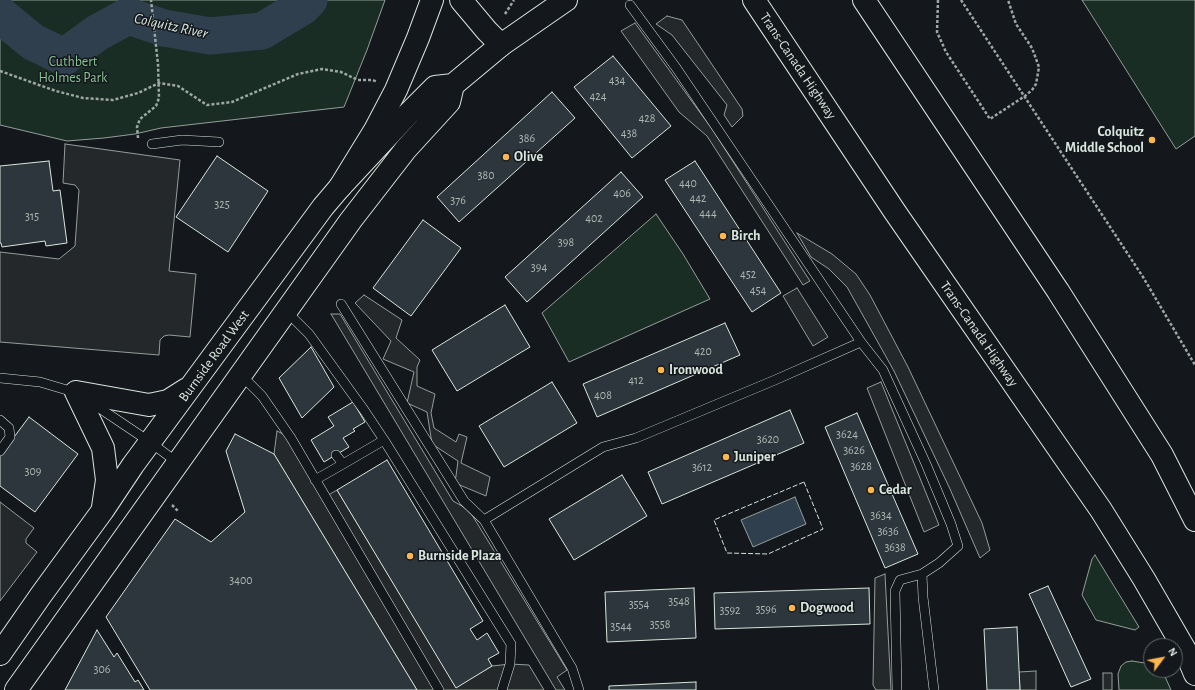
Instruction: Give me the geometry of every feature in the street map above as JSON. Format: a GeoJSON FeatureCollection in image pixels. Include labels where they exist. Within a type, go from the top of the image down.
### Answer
{"type":"FeatureCollection","features":[{"type":"Feature","properties":{"kind":"main road"},"geometry":{"type":"LineString","coordinates":[[340,186],[375,130],[396,90],[432,0]]}},
{"type":"Feature","properties":{"kind":"main road"},"geometry":{"type":"LineString","coordinates":[[461,0],[501,45]]}},
{"type":"Feature","properties":{"kind":"main road"},"geometry":{"type":"LineString","coordinates":[[16,690],[378,184],[406,149],[449,102],[453,85],[501,45],[566,0]]}},
{"type":"Feature","properties":{"kind":"main road","name":"Trans-Canada Highway"},"geometry":{"type":"LineString","coordinates":[[754,0],[887,199],[1113,529],[1185,650],[1195,674]]}},
{"type":"Feature","properties":{"kind":"main road"},"geometry":{"type":"LineString","coordinates":[[864,0],[1008,218],[1058,290],[1162,455],[1195,520]]}},
{"type":"Feature","properties":{"kind":"main road","name":"Burnside Road West"},"geometry":{"type":"LineString","coordinates":[[0,654],[40,595],[103,510],[133,465],[340,186],[435,87],[453,85]]}},
{"type":"Feature","properties":{"kind":"main road"},"geometry":{"type":"LineString","coordinates":[[76,392],[149,405],[168,402],[191,386]]}},
{"type":"Feature","properties":{"kind":"main road"},"geometry":{"type":"LineString","coordinates":[[76,392],[104,448],[107,480],[103,510]]}},
{"type":"Feature","properties":{"kind":"lane"},"geometry":{"type":"LineString","coordinates":[[630,5],[677,69],[861,342],[883,370],[926,464],[951,524],[958,546],[939,564],[922,574],[900,580],[895,591],[897,690]]}},
{"type":"Feature","properties":{"kind":"lane"},"geometry":{"type":"LineString","coordinates":[[152,144],[182,140],[219,142]]}},
{"type":"Feature","properties":{"kind":"lane"},"geometry":{"type":"LineString","coordinates":[[341,304],[464,501],[484,520],[572,668],[579,690]]}},
{"type":"Feature","properties":{"kind":"lane"},"geometry":{"type":"LineString","coordinates":[[286,312],[309,334],[364,410],[510,644],[510,664],[502,690]]}},
{"type":"Feature","properties":{"kind":"lane"},"geometry":{"type":"LineString","coordinates":[[484,520],[603,447],[636,438],[776,380],[861,342]]}},
{"type":"Feature","properties":{"kind":"lane"},"geometry":{"type":"LineString","coordinates":[[241,375],[262,396],[291,438],[439,690]]}},
{"type":"Feature","properties":{"kind":"lane"},"geometry":{"type":"LineString","coordinates":[[0,378],[40,382],[76,392],[150,442],[178,463]]}},
{"type":"Feature","properties":{"kind":"lane"},"geometry":{"type":"LineString","coordinates":[[0,420],[9,428],[10,437],[0,451]]}},
{"type":"Feature","properties":{"kind":"lane"},"geometry":{"type":"LineString","coordinates":[[315,480],[384,440]]}},
{"type":"Feature","properties":{"kind":"lane"},"geometry":{"type":"LineString","coordinates":[[336,455],[343,464]]}},
{"type":"Feature","properties":{"kind":"lane"},"geometry":{"type":"LineString","coordinates":[[922,574],[923,597],[934,690]]}},
{"type":"Feature","properties":{"kind":"path"},"geometry":{"type":"LineString","coordinates":[[138,140],[137,128],[140,120],[156,106],[159,98],[158,64],[151,0]]}},
{"type":"Feature","properties":{"kind":"path"},"geometry":{"type":"LineString","coordinates":[[938,0],[937,32],[940,39],[946,52],[990,119],[1025,96],[1036,84],[1039,67],[1032,48],[1016,24],[1008,0]]}},
{"type":"Feature","properties":{"kind":"path"},"geometry":{"type":"LineString","coordinates":[[961,0],[1143,277],[1195,364]]}},
{"type":"Feature","properties":{"kind":"path"},"geometry":{"type":"LineString","coordinates":[[0,71],[56,91],[83,98],[113,100],[138,93],[159,83],[178,86],[207,105],[232,102],[298,74],[322,69],[342,72],[358,80],[373,80],[396,90]]}},
{"type":"Feature","properties":{"kind":"green space","name":"Cuthbert Holmes Park"},"geometry":{"type":"Polygon","coordinates":[[[0,0],[385,0],[344,107],[161,128],[135,134],[104,138],[67,141],[0,125],[0,0]]]}},
{"type":"Feature","properties":{"kind":"green space"},"geometry":{"type":"Polygon","coordinates":[[[1082,0],[1195,0],[1195,136],[1176,149],[1082,0]]]}},
{"type":"Feature","properties":{"kind":"green space"},"geometry":{"type":"Polygon","coordinates":[[[656,214],[683,254],[710,299],[569,362],[542,313],[656,214]]]}},
{"type":"Feature","properties":{"kind":"green space"},"geometry":{"type":"Polygon","coordinates":[[[1095,555],[1139,627],[1135,630],[1096,620],[1082,595],[1092,559],[1095,555]]]}},
{"type":"Feature","properties":{"kind":"green space"},"geometry":{"type":"Polygon","coordinates":[[[1132,661],[1143,663],[1143,678],[1166,678],[1171,690],[1119,690],[1118,674],[1121,666],[1126,662],[1132,661]]]}},
{"type":"Feature","properties":{"kind":"shaded area"},"geometry":{"type":"Polygon","coordinates":[[[667,16],[682,20],[742,109],[743,116],[732,127],[724,115],[727,105],[672,35],[656,24],[667,16]]]}},
{"type":"Feature","properties":{"kind":"shaded area"},"geometry":{"type":"Polygon","coordinates":[[[635,23],[712,129],[810,281],[803,285],[707,136],[679,112],[621,31],[635,23]]]}},
{"type":"Feature","properties":{"kind":"shaded area"},"geometry":{"type":"Polygon","coordinates":[[[65,144],[180,160],[169,271],[196,274],[190,337],[164,336],[160,340],[159,355],[0,342],[0,252],[59,259],[75,246],[79,190],[75,185],[63,183],[65,144]]]}},
{"type":"Feature","properties":{"kind":"shaded area"},"geometry":{"type":"Polygon","coordinates":[[[797,233],[832,254],[856,274],[870,295],[908,367],[982,523],[990,550],[980,558],[950,489],[894,371],[847,287],[829,269],[811,257],[797,233]]]}},
{"type":"Feature","properties":{"kind":"shaded area"},"geometry":{"type":"Polygon","coordinates":[[[797,288],[828,337],[813,346],[783,296],[797,288]]]}},
{"type":"Feature","properties":{"kind":"shaded area"},"geometry":{"type":"Polygon","coordinates":[[[364,295],[402,320],[396,338],[420,360],[417,367],[417,386],[435,394],[431,413],[434,428],[456,442],[459,434],[467,437],[461,463],[490,477],[486,496],[455,483],[458,461],[432,444],[427,412],[407,403],[414,372],[383,359],[391,341],[355,303],[364,295]]]}},
{"type":"Feature","properties":{"kind":"shaded area"},"geometry":{"type":"Polygon","coordinates":[[[331,314],[340,314],[453,501],[469,510],[567,670],[557,677],[565,690],[556,690],[331,314]]]}},
{"type":"Feature","properties":{"kind":"shaded area"},"geometry":{"type":"Polygon","coordinates":[[[881,382],[939,525],[924,532],[867,388],[881,382]]]}},
{"type":"Feature","properties":{"kind":"shaded area"},"geometry":{"type":"Polygon","coordinates":[[[277,431],[291,438],[325,497],[337,490],[456,687],[492,666],[510,664],[529,665],[544,690],[417,690],[274,454],[277,431]]]}},
{"type":"Feature","properties":{"kind":"shaded area"},"geometry":{"type":"Polygon","coordinates":[[[0,502],[34,528],[26,539],[26,543],[37,552],[0,601],[0,502]]]}},
{"type":"Feature","properties":{"kind":"shaded area"},"geometry":{"type":"Polygon","coordinates":[[[885,574],[891,690],[876,690],[873,685],[875,578],[885,574]]]}},
{"type":"Feature","properties":{"kind":"shaded area"},"geometry":{"type":"Polygon","coordinates":[[[1036,671],[1036,690],[1020,690],[1019,672],[1036,671]]]}},
{"type":"Feature","properties":{"kind":"shaded area"},"geometry":{"type":"Polygon","coordinates":[[[1103,673],[1112,673],[1112,690],[1103,690],[1103,673]]]}},
{"type":"Feature","properties":{"kind":"water"},"geometry":{"type":"Polygon","coordinates":[[[795,497],[806,524],[753,547],[741,520],[795,497]]]}},
{"type":"Feature","properties":{"kind":"building"},"geometry":{"type":"Polygon","coordinates":[[[613,56],[671,126],[632,158],[574,87],[613,56]]]}},
{"type":"Feature","properties":{"kind":"building","name":"Olive"},"geometry":{"type":"Polygon","coordinates":[[[552,92],[575,118],[459,222],[437,197],[552,92]]]}},
{"type":"Feature","properties":{"kind":"building"},"geometry":{"type":"Polygon","coordinates":[[[217,156],[268,191],[228,252],[176,217],[217,156]]]}},
{"type":"Feature","properties":{"kind":"building"},"geometry":{"type":"Polygon","coordinates":[[[49,161],[53,191],[60,190],[67,243],[46,246],[45,241],[2,247],[0,243],[0,166],[49,161]]]}},
{"type":"Feature","properties":{"kind":"building","name":"Birch"},"geometry":{"type":"Polygon","coordinates":[[[695,161],[781,293],[752,312],[665,180],[695,161]]]}},
{"type":"Feature","properties":{"kind":"building"},"geometry":{"type":"Polygon","coordinates":[[[621,172],[643,197],[527,302],[505,277],[621,172]]]}},
{"type":"Feature","properties":{"kind":"building"},"geometry":{"type":"Polygon","coordinates":[[[423,220],[461,248],[411,316],[373,288],[423,220]]]}},
{"type":"Feature","properties":{"kind":"building"},"geometry":{"type":"Polygon","coordinates":[[[505,305],[530,347],[457,391],[432,350],[505,305]]]}},
{"type":"Feature","properties":{"kind":"building","name":"Ironwood"},"geometry":{"type":"Polygon","coordinates":[[[725,323],[740,355],[597,417],[583,384],[725,323]]]}},
{"type":"Feature","properties":{"kind":"building"},"geometry":{"type":"Polygon","coordinates":[[[311,347],[334,387],[302,418],[279,378],[311,347]]]}},
{"type":"Feature","properties":{"kind":"building"},"geometry":{"type":"Polygon","coordinates":[[[552,382],[577,423],[504,467],[479,426],[552,382]]]}},
{"type":"Feature","properties":{"kind":"building"},"geometry":{"type":"Polygon","coordinates":[[[353,402],[365,422],[353,429],[355,431],[343,438],[349,447],[324,462],[311,440],[334,426],[328,417],[353,402]]]}},
{"type":"Feature","properties":{"kind":"building","name":"Juniper"},"geometry":{"type":"Polygon","coordinates":[[[790,410],[804,443],[662,504],[648,472],[790,410]]]}},
{"type":"Feature","properties":{"kind":"building","name":"Cedar"},"geometry":{"type":"Polygon","coordinates":[[[857,413],[918,554],[885,568],[825,427],[857,413]]]}},
{"type":"Feature","properties":{"kind":"building"},"geometry":{"type":"Polygon","coordinates":[[[29,417],[78,454],[35,512],[0,486],[0,456],[29,417]]]}},
{"type":"Feature","properties":{"kind":"building"},"geometry":{"type":"Polygon","coordinates":[[[235,434],[274,454],[417,690],[150,690],[106,617],[175,519],[211,542],[245,512],[226,451],[235,434]]]}},
{"type":"Feature","properties":{"kind":"building","name":"Burnside Plaza"},"geometry":{"type":"Polygon","coordinates":[[[387,460],[483,621],[470,629],[477,640],[487,633],[499,653],[488,659],[492,666],[456,688],[337,490],[387,460]]]}},
{"type":"Feature","properties":{"kind":"building"},"geometry":{"type":"Polygon","coordinates":[[[622,475],[647,516],[574,560],[549,519],[622,475]]]}},
{"type":"Feature","properties":{"kind":"building"},"geometry":{"type":"Polygon","coordinates":[[[1048,586],[1091,679],[1071,687],[1029,594],[1048,586]]]}},
{"type":"Feature","properties":{"kind":"building"},"geometry":{"type":"Polygon","coordinates":[[[694,588],[696,638],[607,642],[605,592],[694,588]]]}},
{"type":"Feature","properties":{"kind":"building","name":"Dogwood"},"geometry":{"type":"Polygon","coordinates":[[[869,588],[870,624],[715,629],[714,593],[869,588]]]}},
{"type":"Feature","properties":{"kind":"building"},"geometry":{"type":"Polygon","coordinates":[[[1017,627],[1020,690],[987,690],[984,629],[1017,627]]]}},
{"type":"Feature","properties":{"kind":"building"},"geometry":{"type":"Polygon","coordinates":[[[97,630],[114,657],[117,653],[135,682],[138,680],[144,690],[65,690],[97,630]]]}},
{"type":"Feature","properties":{"kind":"building"},"geometry":{"type":"Polygon","coordinates":[[[696,682],[696,690],[609,690],[609,686],[696,682]]]}},
{"type":"Feature","properties":{"kind":"waterway","name":"Colquitz River"},"geometry":{"type":"LineString","coordinates":[[0,15],[33,42],[64,57],[97,33],[128,16],[164,28],[210,36],[262,31],[302,7],[309,0]]}},
{"type":"Feature","properties":{"kind":"fence"},"geometry":{"type":"LineString","coordinates":[[804,482],[823,529],[768,554],[727,553],[714,520],[804,482]]}},
{"type":"Feature","properties":{"kind":"place","name":"Colquitz Middle School"},"geometry":{"type":"Point","coordinates":[1152,140]}},
{"type":"Feature","properties":{"kind":"place","name":"Olive"},"geometry":{"type":"Point","coordinates":[506,157]}},
{"type":"Feature","properties":{"kind":"place","name":"Birch"},"geometry":{"type":"Point","coordinates":[723,236]}},
{"type":"Feature","properties":{"kind":"place","name":"Ironwood"},"geometry":{"type":"Point","coordinates":[661,370]}},
{"type":"Feature","properties":{"kind":"place","name":"Juniper"},"geometry":{"type":"Point","coordinates":[726,457]}},
{"type":"Feature","properties":{"kind":"place","name":"Cedar"},"geometry":{"type":"Point","coordinates":[871,490]}},
{"type":"Feature","properties":{"kind":"place","name":"Burnside Plaza"},"geometry":{"type":"Point","coordinates":[410,556]}},
{"type":"Feature","properties":{"kind":"place","name":"Dogwood"},"geometry":{"type":"Point","coordinates":[792,608]}}]}
